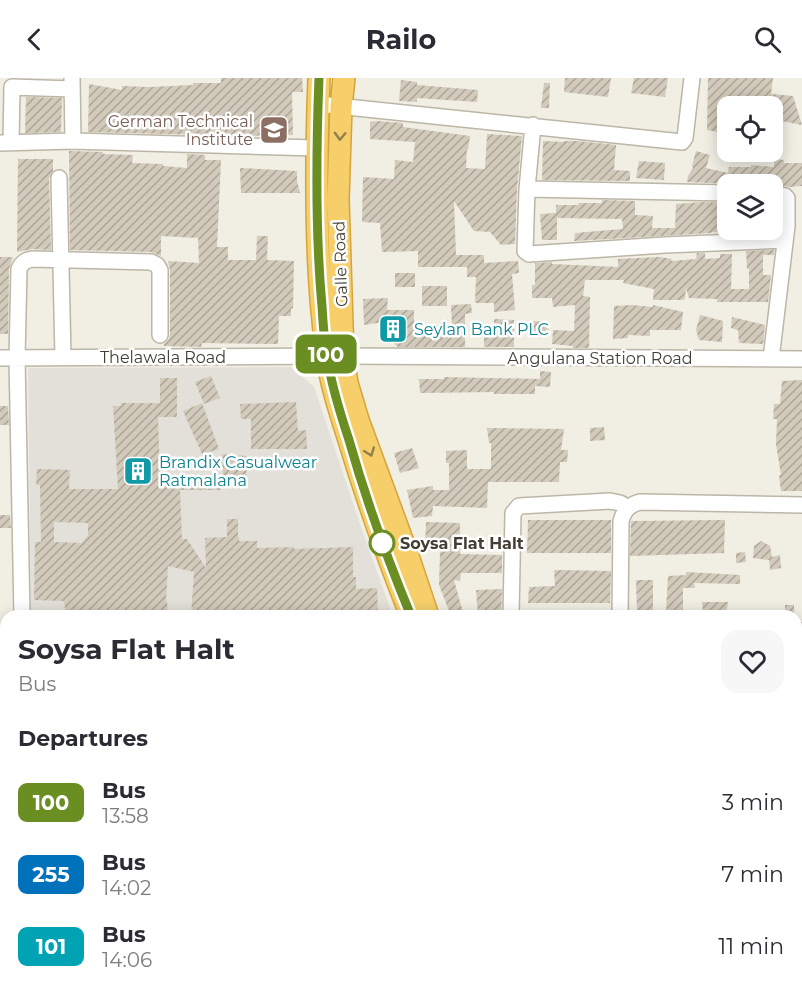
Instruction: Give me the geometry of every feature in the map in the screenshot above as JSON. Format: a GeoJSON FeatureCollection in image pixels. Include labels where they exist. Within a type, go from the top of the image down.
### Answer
{"type":"FeatureCollection","features":[{"type":"Feature","properties":{"kind":"highway","name":"Galle Road"},"geometry":{"type":"LineString","coordinates":[[319,78],[316,148],[319,275],[335,356],[347,383],[426,610]]}},
{"type":"Feature","properties":{"kind":"highway","name":"Galle Road"},"geometry":{"type":"LineString","coordinates":[[344,78],[341,107],[333,386],[363,487],[409,610]]}},
{"type":"Feature","properties":{"kind":"street"},"geometry":{"type":"LineString","coordinates":[[318,104],[682,142],[685,138],[693,78]]}},
{"type":"Feature","properties":{"kind":"street"},"geometry":{"type":"LineString","coordinates":[[73,141],[72,84],[12,87],[6,143],[73,141],[316,148]]}},
{"type":"Feature","properties":{"kind":"street"},"geometry":{"type":"LineString","coordinates":[[533,125],[527,189],[525,251],[529,254],[665,245],[791,231]]}},
{"type":"Feature","properties":{"kind":"street"},"geometry":{"type":"LineString","coordinates":[[59,178],[63,357]]}},
{"type":"Feature","properties":{"kind":"street"},"geometry":{"type":"LineString","coordinates":[[527,189],[717,193]]}},
{"type":"Feature","properties":{"kind":"street"},"geometry":{"type":"LineString","coordinates":[[771,359],[791,231],[787,198],[783,195]]}},
{"type":"Feature","properties":{"kind":"street"},"geometry":{"type":"LineString","coordinates":[[22,610],[17,357],[21,264],[33,259],[151,262],[157,265],[160,270],[160,335]]}},
{"type":"Feature","properties":{"kind":"street","name":"Angulana Station Road"},"geometry":{"type":"LineString","coordinates":[[335,356],[802,359]]}},
{"type":"Feature","properties":{"kind":"street","name":"Thelawala Road"},"geometry":{"type":"LineString","coordinates":[[0,358],[335,356]]}},
{"type":"Feature","properties":{"kind":"street"},"geometry":{"type":"LineString","coordinates":[[511,610],[513,513],[515,509],[519,506],[610,501],[620,503],[624,514],[620,610]]}},
{"type":"Feature","properties":{"kind":"street"},"geometry":{"type":"LineString","coordinates":[[624,514],[633,504],[640,502],[802,505]]}},
{"type":"Feature","properties":{"kind":"shaded area"},"geometry":{"type":"Polygon","coordinates":[[[291,367],[314,387],[391,610],[31,610],[28,368],[291,367]]]}},
{"type":"Feature","properties":{"kind":"building"},"geometry":{"type":"Polygon","coordinates":[[[221,78],[302,78],[303,92],[292,92],[293,135],[88,132],[89,84],[122,90],[122,86],[149,87],[221,83],[221,78]]]}},
{"type":"Feature","properties":{"kind":"building"},"geometry":{"type":"Polygon","coordinates":[[[565,78],[611,78],[608,97],[564,92],[565,78]]]}},
{"type":"Feature","properties":{"kind":"building"},"geometry":{"type":"Polygon","coordinates":[[[634,78],[668,78],[665,97],[631,93],[634,78]]]}},
{"type":"Feature","properties":{"kind":"building"},"geometry":{"type":"Polygon","coordinates":[[[708,78],[773,78],[771,94],[793,96],[802,125],[783,121],[783,96],[717,96],[717,132],[707,130],[708,78]]]}},
{"type":"Feature","properties":{"kind":"building"},"geometry":{"type":"Polygon","coordinates":[[[401,80],[417,82],[417,85],[478,90],[477,102],[417,98],[417,102],[399,101],[401,80]]]}},
{"type":"Feature","properties":{"kind":"building"},"geometry":{"type":"Polygon","coordinates":[[[544,83],[550,83],[549,108],[541,108],[544,83]]]}},
{"type":"Feature","properties":{"kind":"building"},"geometry":{"type":"Polygon","coordinates":[[[26,97],[62,98],[61,132],[25,133],[26,97]]]}},
{"type":"Feature","properties":{"kind":"building"},"geometry":{"type":"Polygon","coordinates":[[[370,122],[403,123],[403,127],[470,136],[466,168],[485,169],[487,134],[522,136],[515,244],[501,245],[490,232],[474,231],[454,201],[456,255],[484,255],[484,263],[518,261],[519,273],[512,274],[515,310],[494,312],[494,303],[475,303],[476,277],[467,277],[467,267],[418,267],[418,251],[382,252],[380,223],[362,222],[363,177],[394,179],[395,160],[413,162],[415,142],[370,139],[370,122]]]}},
{"type":"Feature","properties":{"kind":"building"},"geometry":{"type":"Polygon","coordinates":[[[543,141],[578,141],[616,145],[614,170],[630,171],[630,181],[542,180],[543,141]]]}},
{"type":"Feature","properties":{"kind":"building"},"geometry":{"type":"Polygon","coordinates":[[[69,151],[133,155],[132,163],[163,164],[163,166],[187,168],[187,154],[205,155],[205,160],[221,160],[217,247],[228,247],[228,260],[256,260],[257,236],[268,236],[267,260],[294,261],[293,308],[291,316],[279,316],[278,344],[202,343],[201,347],[164,346],[170,335],[168,261],[199,263],[198,238],[161,236],[161,256],[151,252],[70,250],[69,151]]]}},
{"type":"Feature","properties":{"kind":"building"},"geometry":{"type":"Polygon","coordinates":[[[696,151],[710,155],[706,168],[728,173],[729,167],[751,167],[751,165],[774,167],[774,162],[783,162],[783,160],[784,163],[802,163],[802,186],[783,186],[783,174],[717,174],[717,183],[687,182],[696,151]]]}},
{"type":"Feature","properties":{"kind":"building"},"geometry":{"type":"Polygon","coordinates":[[[18,159],[53,159],[53,171],[49,178],[51,250],[32,249],[17,252],[18,159]]]}},
{"type":"Feature","properties":{"kind":"building"},"geometry":{"type":"Polygon","coordinates":[[[639,161],[665,163],[664,180],[636,178],[639,161]]]}},
{"type":"Feature","properties":{"kind":"building"},"geometry":{"type":"Polygon","coordinates":[[[240,168],[297,171],[300,193],[241,193],[240,168]]]}},
{"type":"Feature","properties":{"kind":"building"},"geometry":{"type":"Polygon","coordinates":[[[602,200],[635,201],[635,215],[653,216],[652,228],[675,228],[676,204],[717,203],[717,232],[574,241],[575,233],[623,229],[622,219],[557,218],[557,240],[542,240],[540,214],[556,213],[556,205],[602,203],[602,200]]]}},
{"type":"Feature","properties":{"kind":"building"},"geometry":{"type":"Polygon","coordinates":[[[774,250],[774,255],[763,255],[763,275],[771,275],[768,302],[717,302],[717,299],[689,298],[686,288],[683,300],[653,300],[654,289],[623,283],[624,280],[585,280],[583,296],[590,297],[589,348],[552,344],[553,330],[574,331],[575,305],[553,307],[552,298],[532,298],[532,285],[535,285],[535,263],[552,262],[552,264],[618,267],[618,259],[659,257],[672,259],[671,261],[696,259],[697,253],[705,253],[705,259],[720,258],[720,254],[732,254],[731,289],[749,289],[746,251],[774,250]]]}},
{"type":"Feature","properties":{"kind":"building"},"geometry":{"type":"Polygon","coordinates":[[[0,257],[13,257],[9,269],[8,334],[0,334],[0,257]]]}},
{"type":"Feature","properties":{"kind":"building"},"geometry":{"type":"Polygon","coordinates":[[[395,273],[415,273],[415,287],[395,287],[395,273]]]}},
{"type":"Feature","properties":{"kind":"building"},"geometry":{"type":"Polygon","coordinates":[[[422,286],[447,286],[447,306],[422,306],[422,286]]]}},
{"type":"Feature","properties":{"kind":"building"},"geometry":{"type":"Polygon","coordinates":[[[388,298],[387,310],[414,310],[414,325],[452,326],[451,305],[471,304],[472,313],[465,314],[465,347],[398,347],[384,335],[390,321],[364,325],[363,299],[388,298]]]}},
{"type":"Feature","properties":{"kind":"building"},"geometry":{"type":"Polygon","coordinates":[[[653,305],[683,312],[681,330],[650,330],[650,336],[628,335],[628,338],[613,339],[614,306],[653,307],[653,305]]]}},
{"type":"Feature","properties":{"kind":"building"},"geometry":{"type":"Polygon","coordinates":[[[700,315],[723,321],[722,342],[699,340],[696,330],[700,315]]]}},
{"type":"Feature","properties":{"kind":"building"},"geometry":{"type":"Polygon","coordinates":[[[732,317],[765,325],[763,344],[739,343],[738,330],[731,328],[732,317]]]}},
{"type":"Feature","properties":{"kind":"building"},"geometry":{"type":"Polygon","coordinates":[[[494,319],[514,320],[514,347],[484,347],[484,328],[494,329],[494,319]]]}},
{"type":"Feature","properties":{"kind":"building"},"geometry":{"type":"Polygon","coordinates":[[[532,321],[548,322],[549,334],[531,336],[532,321]]]}},
{"type":"Feature","properties":{"kind":"building"},"geometry":{"type":"Polygon","coordinates":[[[540,371],[551,372],[550,387],[535,386],[535,394],[420,393],[419,379],[444,379],[444,377],[540,379],[540,371]]]}},
{"type":"Feature","properties":{"kind":"building"},"geometry":{"type":"Polygon","coordinates":[[[211,376],[220,398],[204,404],[195,382],[211,376]]]}},
{"type":"Feature","properties":{"kind":"building"},"geometry":{"type":"Polygon","coordinates":[[[160,378],[177,378],[177,417],[158,417],[160,478],[221,476],[221,490],[180,490],[182,539],[187,539],[206,568],[205,538],[227,537],[227,519],[238,519],[239,541],[257,541],[257,548],[353,547],[353,577],[356,577],[356,589],[377,588],[378,610],[191,610],[194,572],[168,566],[168,610],[65,610],[64,601],[34,600],[35,542],[41,542],[40,485],[36,485],[37,469],[70,470],[69,489],[118,489],[113,406],[121,406],[121,403],[160,403],[160,378]],[[54,522],[54,542],[82,543],[88,535],[88,523],[54,522]]]}},
{"type":"Feature","properties":{"kind":"building"},"geometry":{"type":"Polygon","coordinates":[[[802,380],[802,491],[781,491],[776,444],[777,419],[773,419],[774,404],[780,404],[782,381],[802,380]]]}},
{"type":"Feature","properties":{"kind":"building"},"geometry":{"type":"Polygon","coordinates":[[[296,402],[298,431],[306,430],[307,449],[251,449],[251,419],[241,419],[240,404],[296,402]]]}},
{"type":"Feature","properties":{"kind":"building"},"geometry":{"type":"Polygon","coordinates":[[[202,403],[219,449],[202,454],[183,411],[202,403]]]}},
{"type":"Feature","properties":{"kind":"building"},"geometry":{"type":"Polygon","coordinates":[[[0,406],[8,406],[9,425],[0,425],[0,406]]]}},
{"type":"Feature","properties":{"kind":"building"},"geometry":{"type":"Polygon","coordinates":[[[604,427],[605,440],[590,441],[590,428],[604,427]]]}},
{"type":"Feature","properties":{"kind":"building"},"geometry":{"type":"Polygon","coordinates":[[[487,428],[564,429],[561,450],[568,450],[567,462],[560,462],[559,482],[488,482],[487,508],[433,506],[432,516],[413,518],[407,490],[433,486],[433,490],[449,490],[449,463],[446,463],[446,451],[467,450],[467,469],[491,469],[491,443],[489,443],[487,428]]]}},
{"type":"Feature","properties":{"kind":"building"},"geometry":{"type":"Polygon","coordinates":[[[412,448],[419,468],[400,473],[394,453],[412,448]]]}},
{"type":"Feature","properties":{"kind":"building"},"geometry":{"type":"Polygon","coordinates":[[[222,454],[247,456],[246,479],[223,481],[222,454]]]}},
{"type":"Feature","properties":{"kind":"building"},"geometry":{"type":"Polygon","coordinates":[[[0,515],[10,515],[11,528],[0,528],[0,515]]]}},
{"type":"Feature","properties":{"kind":"building"},"geometry":{"type":"Polygon","coordinates":[[[528,520],[611,520],[611,553],[527,553],[528,520]]]}},
{"type":"Feature","properties":{"kind":"building"},"geometry":{"type":"Polygon","coordinates":[[[725,520],[724,553],[630,556],[631,521],[725,520]]]}},
{"type":"Feature","properties":{"kind":"building"},"geometry":{"type":"Polygon","coordinates":[[[426,522],[460,523],[460,554],[502,555],[502,573],[461,573],[460,581],[454,580],[462,610],[449,610],[439,585],[440,551],[425,551],[426,522]]]}},
{"type":"Feature","properties":{"kind":"building"},"geometry":{"type":"Polygon","coordinates":[[[761,541],[770,546],[772,557],[780,555],[781,568],[770,570],[769,560],[753,558],[754,546],[761,541]]]}},
{"type":"Feature","properties":{"kind":"building"},"geometry":{"type":"Polygon","coordinates":[[[745,552],[746,562],[736,563],[736,553],[745,552]]]}},
{"type":"Feature","properties":{"kind":"building"},"geometry":{"type":"Polygon","coordinates":[[[554,570],[611,571],[610,603],[528,603],[529,587],[555,586],[554,570]]]}},
{"type":"Feature","properties":{"kind":"building"},"geometry":{"type":"Polygon","coordinates":[[[686,572],[740,575],[740,584],[694,583],[695,588],[683,588],[683,610],[666,610],[668,576],[686,575],[686,572]]]}},
{"type":"Feature","properties":{"kind":"building"},"geometry":{"type":"Polygon","coordinates":[[[636,580],[653,580],[653,610],[637,610],[636,580]]]}},
{"type":"Feature","properties":{"kind":"building"},"geometry":{"type":"Polygon","coordinates":[[[502,589],[501,610],[478,610],[476,590],[502,589]]]}},
{"type":"Feature","properties":{"kind":"building"},"geometry":{"type":"Polygon","coordinates":[[[702,602],[728,602],[727,610],[703,610],[702,602]]]}},
{"type":"Feature","properties":{"kind":"building"},"geometry":{"type":"Polygon","coordinates":[[[785,605],[794,605],[794,610],[785,610],[785,605]]]}},
{"type":"Feature","properties":{"kind":"bus line","name":"100"},"geometry":{"type":"LineString","coordinates":[[319,78],[316,148],[317,221],[319,275],[327,356],[333,386],[363,487],[409,610]]}},
{"type":"Feature","properties":{"kind":"place","name":"German Technical Institute"},"geometry":{"type":"Point","coordinates":[274,130]}},
{"type":"Feature","properties":{"kind":"place","name":"Seylan Bank PLC"},"geometry":{"type":"Point","coordinates":[393,329]}},
{"type":"Feature","properties":{"kind":"place","name":"Brandix Casualwear Ratmalana"},"geometry":{"type":"Point","coordinates":[138,471]}},
{"type":"Feature","properties":{"kind":"place","name":"Soysa Flat Halt"},"geometry":{"type":"Point","coordinates":[382,543]}}]}
